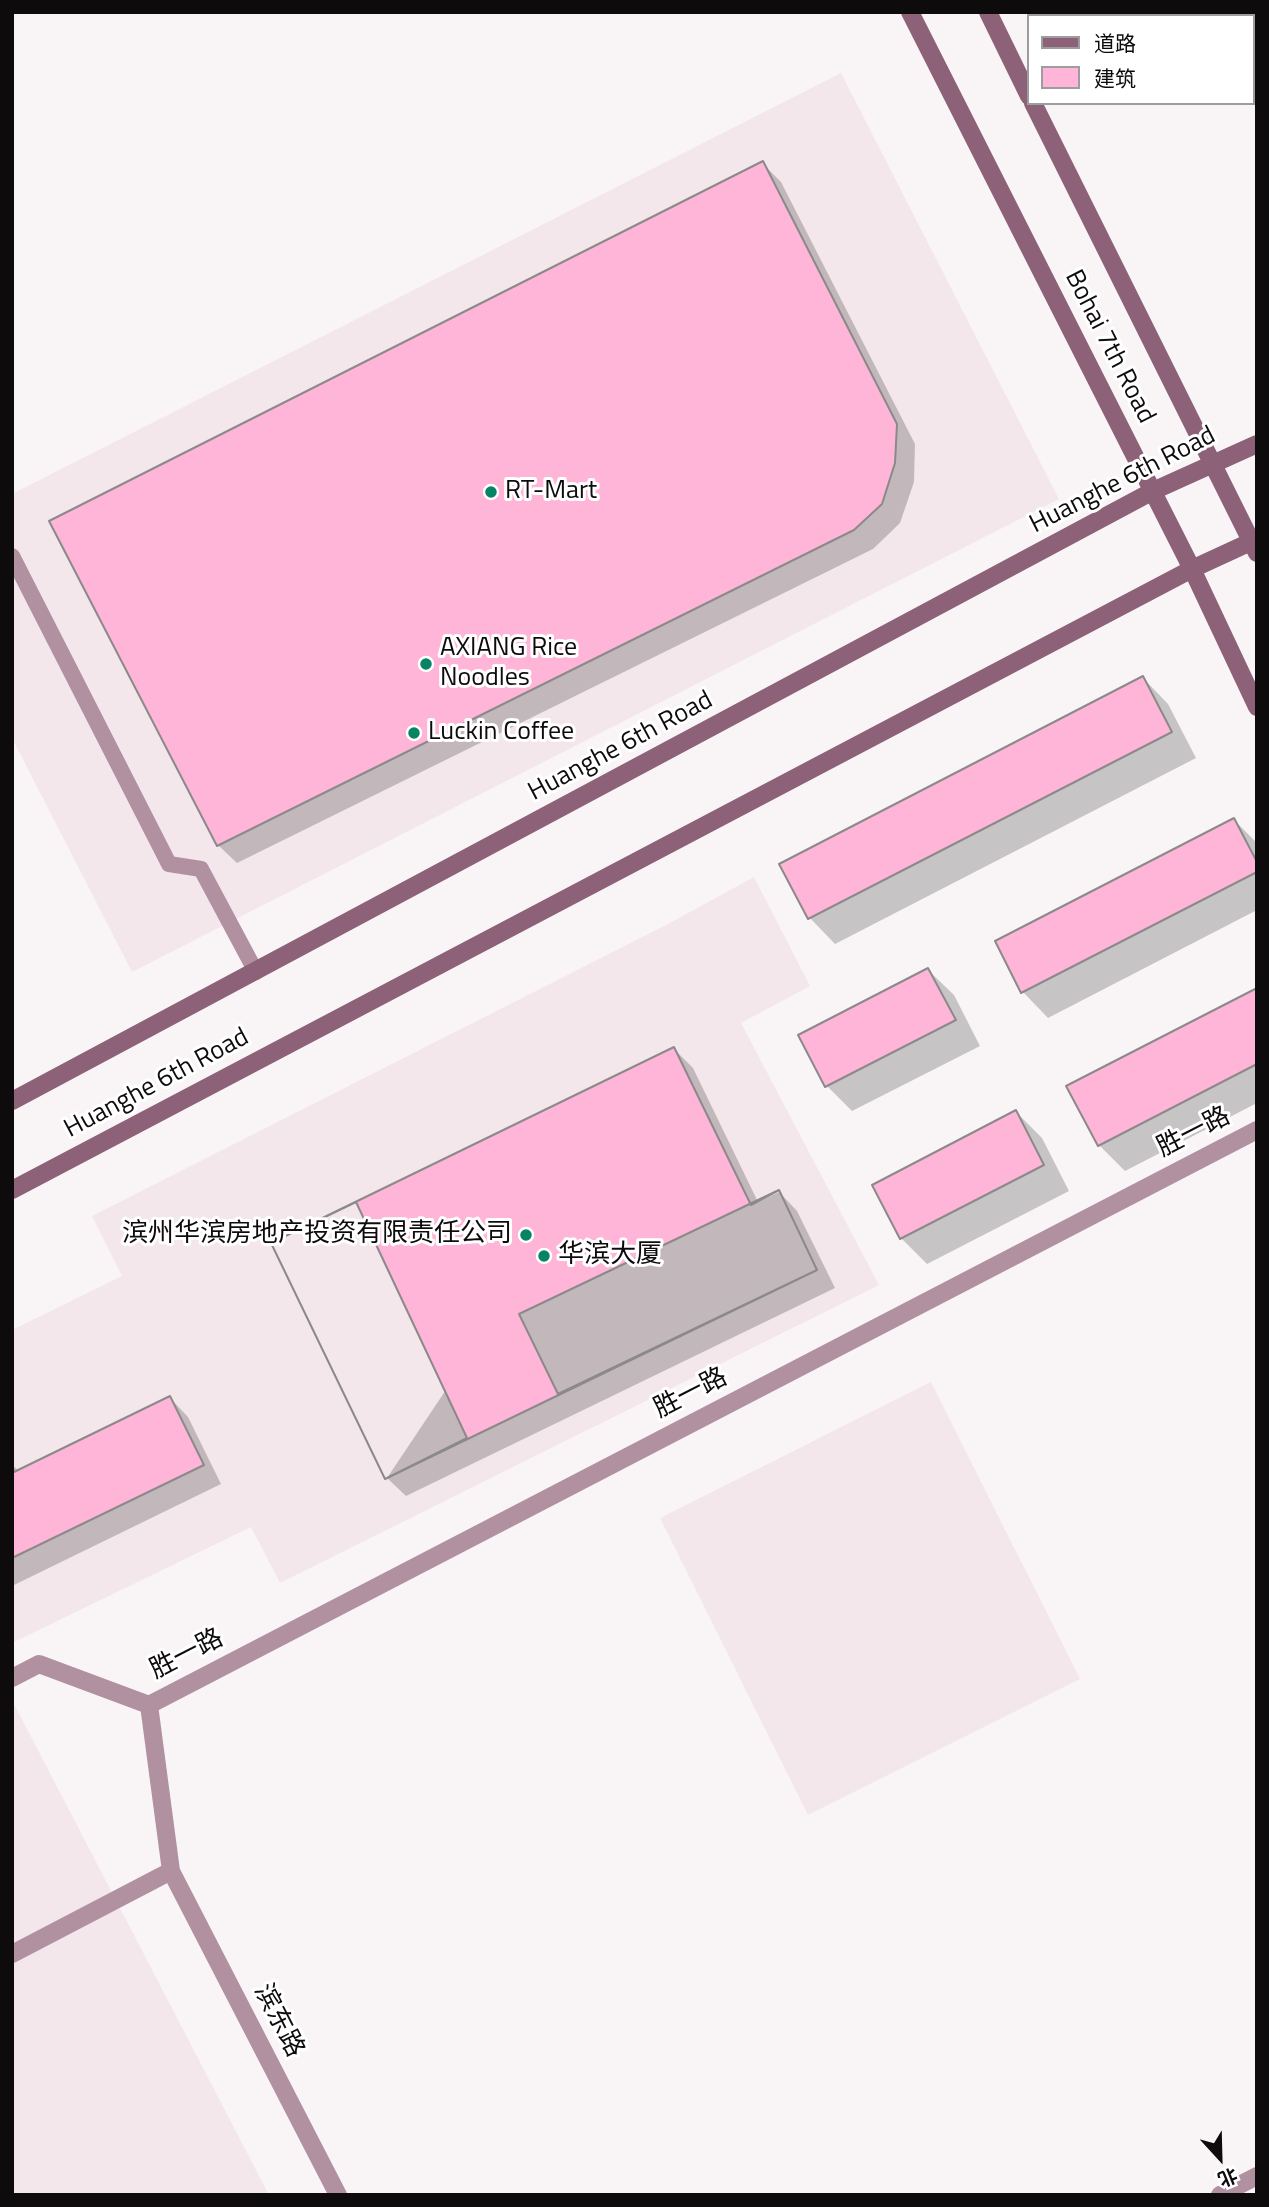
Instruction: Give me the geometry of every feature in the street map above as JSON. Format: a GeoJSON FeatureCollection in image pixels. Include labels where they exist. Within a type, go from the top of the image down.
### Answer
{"type":"FeatureCollection","features":[{"type":"Feature","properties":{"kind":"main road","name":"Bohai 7th Road"},"geometry":{"type":"LineString","coordinates":[[910,12],[1192,569],[1257,707]]}},
{"type":"Feature","properties":{"kind":"main road"},"geometry":{"type":"LineString","coordinates":[[988,12],[1028,94]]}},
{"type":"Feature","properties":{"kind":"main road","name":"Bohai 7th Road"},"geometry":{"type":"LineString","coordinates":[[1034,105],[1212,466],[1255,544]]}},
{"type":"Feature","properties":{"kind":"main road","name":"Huanghe 6th Road"},"geometry":{"type":"LineString","coordinates":[[12,1101],[1153,491],[1257,444]]}},
{"type":"Feature","properties":{"kind":"main road","name":"Huanghe 6th Road"},"geometry":{"type":"LineString","coordinates":[[12,1190],[1192,569],[1255,544]]}},
{"type":"Feature","properties":{"kind":"street","name":"胜一路"},"geometry":{"type":"LineString","coordinates":[[149,1705],[1257,1130]]}},
{"type":"Feature","properties":{"kind":"street"},"geometry":{"type":"LineString","coordinates":[[12,1678],[39,1664],[149,1705]]}},
{"type":"Feature","properties":{"kind":"street","name":"滨东路"},"geometry":{"type":"LineString","coordinates":[[149,1705],[171,1871],[338,2195]]}},
{"type":"Feature","properties":{"kind":"street"},"geometry":{"type":"LineString","coordinates":[[12,1954],[171,1871]]}},
{"type":"Feature","properties":{"kind":"street"},"geometry":{"type":"LineString","coordinates":[[1220,2195],[1257,2176]]}},
{"type":"Feature","properties":{"kind":"lane"},"geometry":{"type":"LineString","coordinates":[[12,556],[169,863],[201,869],[256,972]]}},
{"type":"Feature","properties":{"kind":"shaded area"},"geometry":{"type":"Polygon","coordinates":[[[841,73],[1059,499],[132,972],[12,738],[12,494],[841,73]]]}},
{"type":"Feature","properties":{"kind":"shaded area"},"geometry":{"type":"Polygon","coordinates":[[[754,877],[810,986],[741,1023],[879,1285],[280,1583],[251,1527],[12,1643],[12,1330],[122,1276],[92,1216],[668,924],[754,877]]]}},
{"type":"Feature","properties":{"kind":"shaded area"},"geometry":{"type":"Polygon","coordinates":[[[931,1382],[1080,1679],[808,1815],[660,1518],[931,1382]]]}},
{"type":"Feature","properties":{"kind":"shaded area"},"geometry":{"type":"Polygon","coordinates":[[[12,1700],[269,2195],[12,2195],[12,1700]]]}},
{"type":"Feature","properties":{"kind":"building"},"geometry":{"type":"Polygon","coordinates":[[[1057,12],[1229,12],[1226,14],[1057,12]]]}},
{"type":"Feature","properties":{"kind":"building"},"geometry":{"type":"Polygon","coordinates":[[[763,161],[897,424],[895,463],[882,504],[854,530],[217,846],[49,521],[763,161]]]}},
{"type":"Feature","properties":{"kind":"building"},"geometry":{"type":"Polygon","coordinates":[[[1143,676],[1172,732],[808,919],[779,864],[1143,676]]]}},
{"type":"Feature","properties":{"kind":"building"},"geometry":{"type":"Polygon","coordinates":[[[1234,818],[1257,862],[1257,872],[1021,993],[995,941],[1234,818]]]}},
{"type":"Feature","properties":{"kind":"building"},"geometry":{"type":"Polygon","coordinates":[[[928,968],[956,1020],[825,1087],[798,1035],[928,968]]]}},
{"type":"Feature","properties":{"kind":"building"},"geometry":{"type":"Polygon","coordinates":[[[1257,988],[1257,1064],[1098,1146],[1066,1086],[1257,988]]]}},
{"type":"Feature","properties":{"kind":"building","name":"华滨大厦"},"geometry":{"type":"Polygon","coordinates":[[[674,1047],[751,1205],[779,1190],[817,1270],[385,1479],[271,1243],[674,1047]]]}},
{"type":"Feature","properties":{"kind":"building"},"geometry":{"type":"Polygon","coordinates":[[[1016,1110],[1044,1165],[900,1239],[872,1185],[1016,1110]]]}},
{"type":"Feature","properties":{"kind":"building"},"geometry":{"type":"Polygon","coordinates":[[[779,1190],[817,1270],[558,1394],[519,1314],[779,1190]]]}},
{"type":"Feature","properties":{"kind":"building"},"geometry":{"type":"Polygon","coordinates":[[[356,1202],[467,1438],[385,1479],[271,1243],[356,1202]]]}},
{"type":"Feature","properties":{"kind":"building"},"geometry":{"type":"Polygon","coordinates":[[[170,1396],[204,1465],[12,1558],[12,1468],[14,1472],[170,1396]]]}},
{"type":"Feature","properties":{"kind":"place","name":"RT-Mart"},"geometry":{"type":"Point","coordinates":[491,492]}},
{"type":"Feature","properties":{"kind":"place","name":"AXIANG Rice Noodles"},"geometry":{"type":"Point","coordinates":[426,664]}},
{"type":"Feature","properties":{"kind":"place","name":"Luckin Coffee"},"geometry":{"type":"Point","coordinates":[414,733]}},
{"type":"Feature","properties":{"kind":"place","name":"滨州华滨房地产投资有限责任公司"},"geometry":{"type":"Point","coordinates":[526,1235]}},
{"type":"Feature","properties":{"kind":"place","name":"华滨大厦"},"geometry":{"type":"Point","coordinates":[544,1256]}}]}
